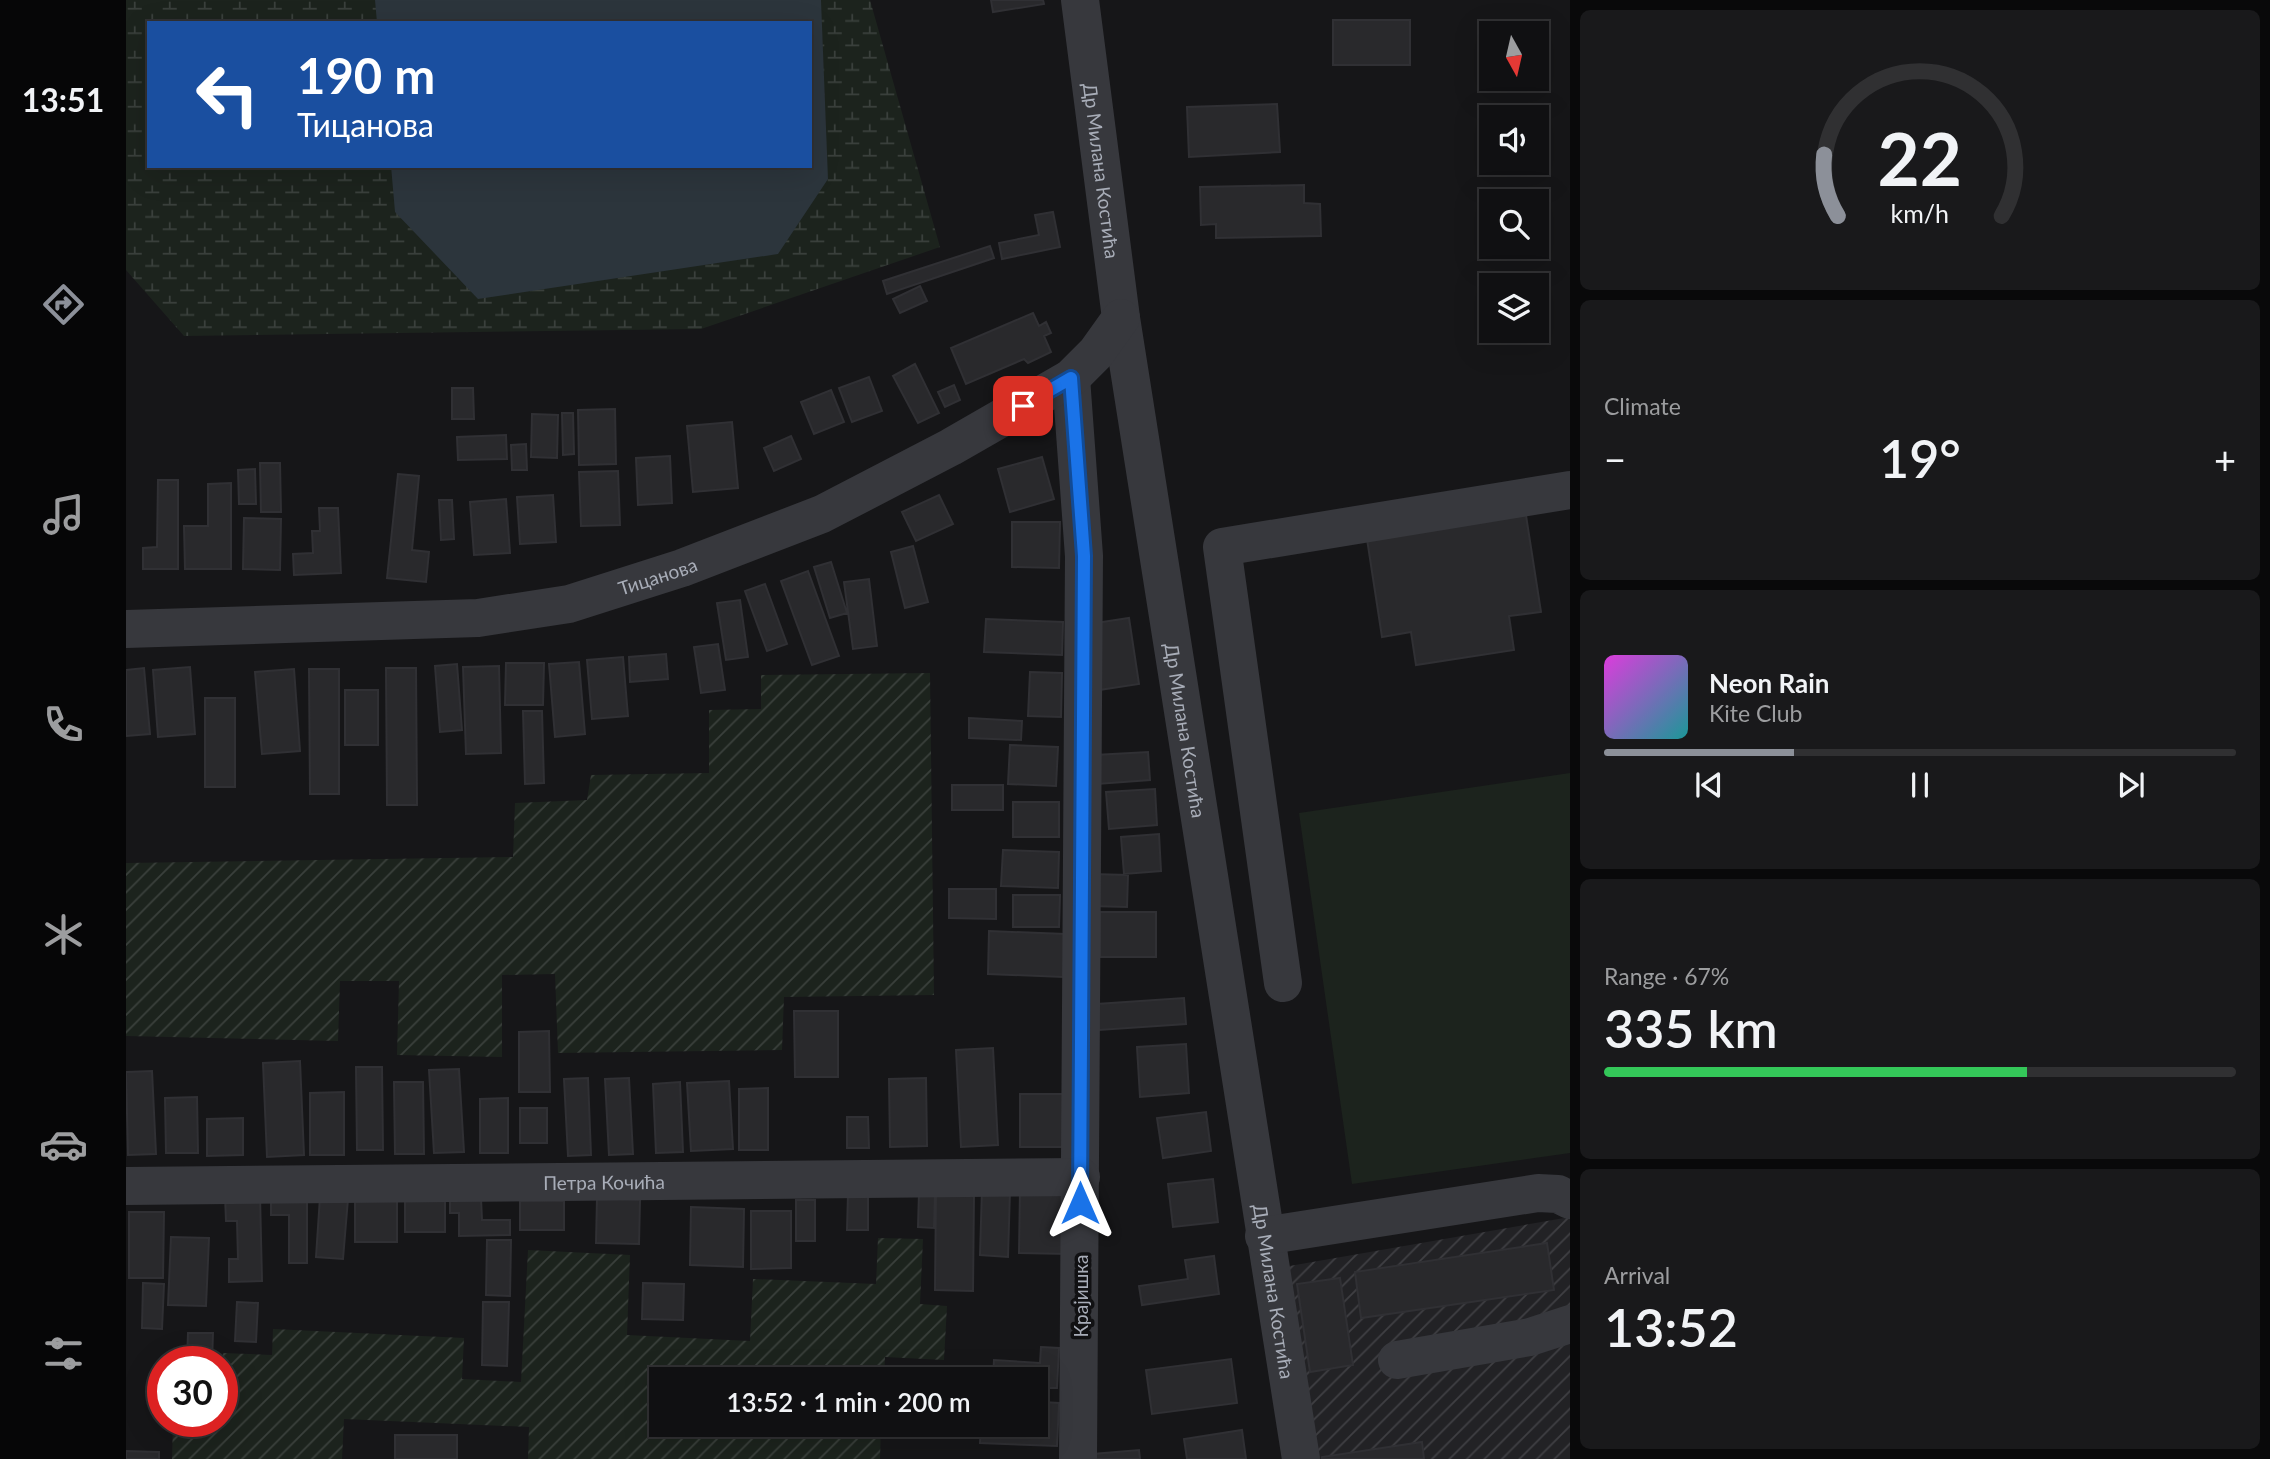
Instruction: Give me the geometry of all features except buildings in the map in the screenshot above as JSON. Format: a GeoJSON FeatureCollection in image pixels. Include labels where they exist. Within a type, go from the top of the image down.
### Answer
{"type":"FeatureCollection","features":[{"type":"Feature","properties":{"kind":"street","name":"Др Милана Костића"},"geometry":{"type":"LineString","coordinates":[[1080,0],[1121,318],[1301,1459]]}},
{"type":"Feature","properties":{"kind":"street","name":"Тицанова"},"geometry":{"type":"LineString","coordinates":[[126,629],[478,618],[569,604],[682,568],[822,514],[951,447],[1071,378],[1096,353],[1121,318]]}},
{"type":"Feature","properties":{"kind":"street","name":"Крајишка"},"geometry":{"type":"LineString","coordinates":[[1071,378],[1084,556],[1079,1459]]}},
{"type":"Feature","properties":{"kind":"street"},"geometry":{"type":"LineString","coordinates":[[1283,983],[1222,547],[1570,490]]}},
{"type":"Feature","properties":{"kind":"street","name":"Петра Кочића"},"geometry":{"type":"LineString","coordinates":[[126,1186],[1081,1177]]}},
{"type":"Feature","properties":{"kind":"street"},"geometry":{"type":"LineString","coordinates":[[1265,1236],[1538,1193],[1558,1194],[1570,1200]]}},
{"type":"Feature","properties":{"kind":"street"},"geometry":{"type":"LineString","coordinates":[[1397,1360],[1530,1337],[1570,1324]]}},
{"type":"Feature","properties":{"kind":"shaded area"},"geometry":{"type":"Polygon","coordinates":[[[375,0],[821,0],[828,179],[778,254],[478,299],[395,212],[391,168],[812,168],[812,21],[377,21],[375,0]]]}},
{"type":"Feature","properties":{"kind":"shaded area"},"geometry":{"type":"Polygon","coordinates":[[[1570,1217],[1570,1459],[1312,1459],[1278,1268],[1570,1217]]]}},
{"type":"Feature","properties":{"kind":"green space"},"geometry":{"type":"Polygon","coordinates":[[[126,0],[870,0],[940,247],[701,329],[184,336],[126,270],[126,0]]]}},
{"type":"Feature","properties":{"kind":"green space"},"geometry":{"type":"Polygon","coordinates":[[[930,673],[934,995],[784,997],[782,1050],[558,1053],[555,974],[502,975],[502,1057],[397,1055],[399,981],[340,981],[338,1041],[126,1036],[126,863],[513,857],[515,803],[587,800],[591,775],[709,773],[709,710],[761,709],[761,675],[930,673]]]}},
{"type":"Feature","properties":{"kind":"green space"},"geometry":{"type":"Polygon","coordinates":[[[1570,773],[1570,1153],[1352,1184],[1299,813],[1570,773]]]}},
{"type":"Feature","properties":{"kind":"green space"},"geometry":{"type":"Polygon","coordinates":[[[878,1238],[923,1239],[920,1304],[947,1306],[944,1360],[885,1357],[885,1367],[649,1367],[649,1437],[881,1437],[880,1459],[528,1459],[529,1427],[344,1419],[342,1459],[172,1459],[173,1437],[238,1437],[238,1354],[272,1355],[273,1329],[464,1338],[462,1379],[521,1382],[528,1250],[630,1255],[627,1335],[750,1341],[753,1279],[876,1284],[878,1238]]]}},
{"type":"Feature","properties":{"kind":"route"},"geometry":{"type":"LineString","coordinates":[[1023,406],[1071,378],[1084,556],[1080,1203]]}}]}
